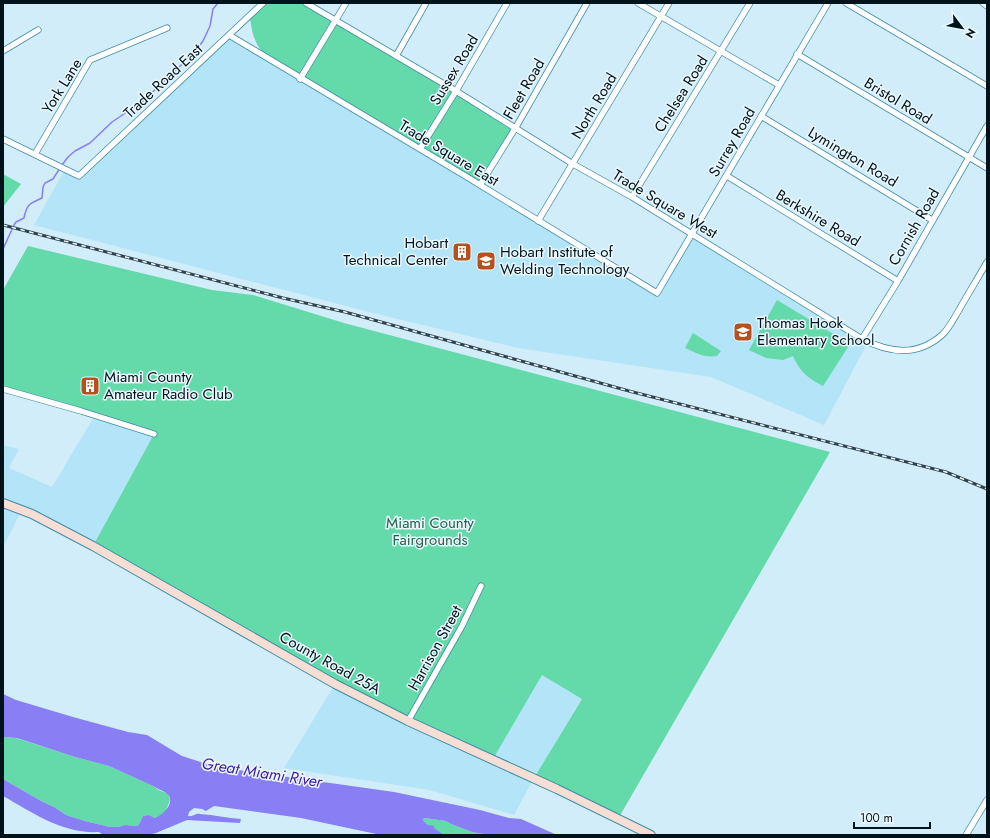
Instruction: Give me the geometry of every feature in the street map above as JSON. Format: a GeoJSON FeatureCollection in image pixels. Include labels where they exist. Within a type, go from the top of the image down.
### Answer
{"type":"FeatureCollection","features":[{"type":"Feature","properties":{"kind":"main road","name":"County Road 25A"},"geometry":{"type":"LineString","coordinates":[[3,503],[32,514],[93,546],[335,684],[408,721],[557,788],[651,835]]}},
{"type":"Feature","properties":{"kind":"street","name":"Trade Road East"},"geometry":{"type":"LineString","coordinates":[[35,154],[79,176],[263,3]]}},
{"type":"Feature","properties":{"kind":"street","name":"Trade Square West"},"geometry":{"type":"LineString","coordinates":[[306,3],[516,127],[573,164],[632,196],[692,235],[875,346],[890,350],[906,351],[927,346],[946,330],[987,262]]}},
{"type":"Feature","properties":{"kind":"street"},"geometry":{"type":"LineString","coordinates":[[300,79],[346,3]]}},
{"type":"Feature","properties":{"kind":"street"},"geometry":{"type":"LineString","coordinates":[[396,56],[426,3]]}},
{"type":"Feature","properties":{"kind":"street","name":"Sussex Road"},"geometry":{"type":"LineString","coordinates":[[420,149],[456,91],[507,3]]}},
{"type":"Feature","properties":{"kind":"street","name":"Fleet Road"},"geometry":{"type":"LineString","coordinates":[[480,185],[516,127],[587,3]]}},
{"type":"Feature","properties":{"kind":"street"},"geometry":{"type":"LineString","coordinates":[[638,3],[779,85]]}},
{"type":"Feature","properties":{"kind":"street","name":"North Road"},"geometry":{"type":"LineString","coordinates":[[538,221],[669,3]]}},
{"type":"Feature","properties":{"kind":"street","name":"Chelsea Road"},"geometry":{"type":"LineString","coordinates":[[632,196],[750,3]]}},
{"type":"Feature","properties":{"kind":"street","name":"Surrey Road"},"geometry":{"type":"LineString","coordinates":[[656,293],[727,176],[828,3]]}},
{"type":"Feature","properties":{"kind":"street"},"geometry":{"type":"LineString","coordinates":[[846,3],[987,86]]}},
{"type":"Feature","properties":{"kind":"street"},"geometry":{"type":"LineString","coordinates":[[983,3],[987,6]]}},
{"type":"Feature","properties":{"kind":"street","name":"York Lane"},"geometry":{"type":"LineString","coordinates":[[35,154],[90,60],[168,28]]}},
{"type":"Feature","properties":{"kind":"street"},"geometry":{"type":"LineString","coordinates":[[3,51],[38,30]]}},
{"type":"Feature","properties":{"kind":"street","name":"Trade Square East"},"geometry":{"type":"LineString","coordinates":[[228,35],[480,185],[656,293]]}},
{"type":"Feature","properties":{"kind":"street","name":"Bristol Road"},"geometry":{"type":"LineString","coordinates":[[797,54],[987,168]]}},
{"type":"Feature","properties":{"kind":"street","name":"Lymington Road"},"geometry":{"type":"LineString","coordinates":[[761,116],[932,220]]}},
{"type":"Feature","properties":{"kind":"street","name":"Cornish Road"},"geometry":{"type":"LineString","coordinates":[[862,339],[987,126]]}},
{"type":"Feature","properties":{"kind":"street"},"geometry":{"type":"LineString","coordinates":[[3,139],[35,154]]}},
{"type":"Feature","properties":{"kind":"street","name":"Berkshire Road"},"geometry":{"type":"LineString","coordinates":[[727,176],[898,280]]}},
{"type":"Feature","properties":{"kind":"street"},"geometry":{"type":"LineString","coordinates":[[3,389],[154,434]]}},
{"type":"Feature","properties":{"kind":"street","name":"Harrison Street"},"geometry":{"type":"LineString","coordinates":[[408,721],[462,626],[481,586]]}},
{"type":"Feature","properties":{"kind":"street"},"geometry":{"type":"LineString","coordinates":[[966,835],[987,800]]}},
{"type":"Feature","properties":{"kind":"shaded area"},"geometry":{"type":"Polygon","coordinates":[[[229,35],[656,293],[692,235],[868,342],[824,425],[711,377],[518,348],[373,313],[34,225],[65,169],[80,176],[229,35]]]}},
{"type":"Feature","properties":{"kind":"shaded area"},"geometry":{"type":"Polygon","coordinates":[[[95,415],[154,434],[93,546],[22,510],[3,547],[3,445],[19,449],[9,468],[52,487],[95,415]]]}},
{"type":"Feature","properties":{"kind":"shaded area"},"geometry":{"type":"Polygon","coordinates":[[[542,675],[582,698],[534,778],[514,815],[430,790],[284,768],[335,684],[542,675]]]}},
{"type":"Feature","properties":{"kind":"shaded area"},"geometry":{"type":"Polygon","coordinates":[[[3,694],[16,700],[73,717],[128,732],[147,735],[182,756],[216,767],[394,792],[480,810],[509,818],[521,819],[557,835],[485,835],[472,832],[446,821],[424,818],[423,820],[428,825],[434,826],[434,828],[444,835],[381,835],[301,818],[214,806],[206,811],[194,808],[189,812],[188,816],[198,814],[241,819],[240,823],[187,820],[148,835],[103,835],[99,832],[73,830],[49,821],[3,796],[3,779],[66,815],[110,827],[125,825],[138,826],[143,816],[149,815],[155,818],[158,817],[169,806],[169,796],[153,786],[109,766],[75,757],[17,738],[3,737],[3,694]]]}},
{"type":"Feature","properties":{"kind":"green space"},"geometry":{"type":"Polygon","coordinates":[[[263,3],[306,3],[516,127],[480,185],[267,59],[255,39],[250,16],[263,3]]]}},
{"type":"Feature","properties":{"kind":"green space"},"geometry":{"type":"Polygon","coordinates":[[[3,174],[21,184],[3,207],[3,174]]]}},
{"type":"Feature","properties":{"kind":"green space","name":"Miami County Fairgrounds"},"geometry":{"type":"Polygon","coordinates":[[[28,246],[212,290],[253,295],[344,323],[830,452],[618,819],[534,778],[582,699],[542,675],[493,759],[408,721],[93,546],[154,434],[3,389],[3,290],[28,246]]]}},
{"type":"Feature","properties":{"kind":"green space"},"geometry":{"type":"Polygon","coordinates":[[[777,300],[850,344],[823,386],[805,374],[793,356],[783,360],[766,358],[749,350],[777,300]]]}},
{"type":"Feature","properties":{"kind":"green space"},"geometry":{"type":"Polygon","coordinates":[[[693,333],[721,351],[717,356],[708,356],[701,355],[685,348],[693,333]]]}},
{"type":"Feature","properties":{"kind":"green space"},"geometry":{"type":"Polygon","coordinates":[[[3,737],[16,738],[109,766],[153,786],[168,794],[170,800],[165,813],[155,818],[149,815],[143,816],[138,826],[125,825],[118,827],[110,827],[66,815],[3,779],[3,737]]]}},
{"type":"Feature","properties":{"kind":"green space"},"geometry":{"type":"Polygon","coordinates":[[[424,818],[446,821],[472,832],[485,835],[444,835],[428,825],[423,820],[424,818]]]}},
{"type":"Feature","properties":{"kind":"waterway"},"geometry":{"type":"LineString","coordinates":[[62,165],[75,151],[90,143],[112,122],[143,101],[195,52],[203,41],[210,26],[213,9],[218,3]]}},
{"type":"Feature","properties":{"kind":"waterway"},"geometry":{"type":"LineString","coordinates":[[3,249],[16,222],[24,218],[26,209],[30,205],[42,198],[45,183],[53,179],[60,168]]}},
{"type":"Feature","properties":{"kind":"railway"},"geometry":{"type":"LineString","coordinates":[[3,225],[283,298],[345,312],[629,391],[946,472],[987,489]]}},
{"type":"Feature","properties":{"kind":"place","name":"Hobart Technical Center"},"geometry":{"type":"Point","coordinates":[462,252]}},
{"type":"Feature","properties":{"kind":"place","name":"Hobart Institute of Welding Technology"},"geometry":{"type":"Point","coordinates":[486,261]}},
{"type":"Feature","properties":{"kind":"place","name":"Thomas Hook Elementary School"},"geometry":{"type":"Point","coordinates":[743,332]}},
{"type":"Feature","properties":{"kind":"place","name":"Miami County Amateur Radio Club"},"geometry":{"type":"Point","coordinates":[90,386]}},
{"type":"Feature","properties":{"kind":"water label","name":"Great Miami River"},"geometry":{"type":"Point","coordinates":[262,772]}}]}
